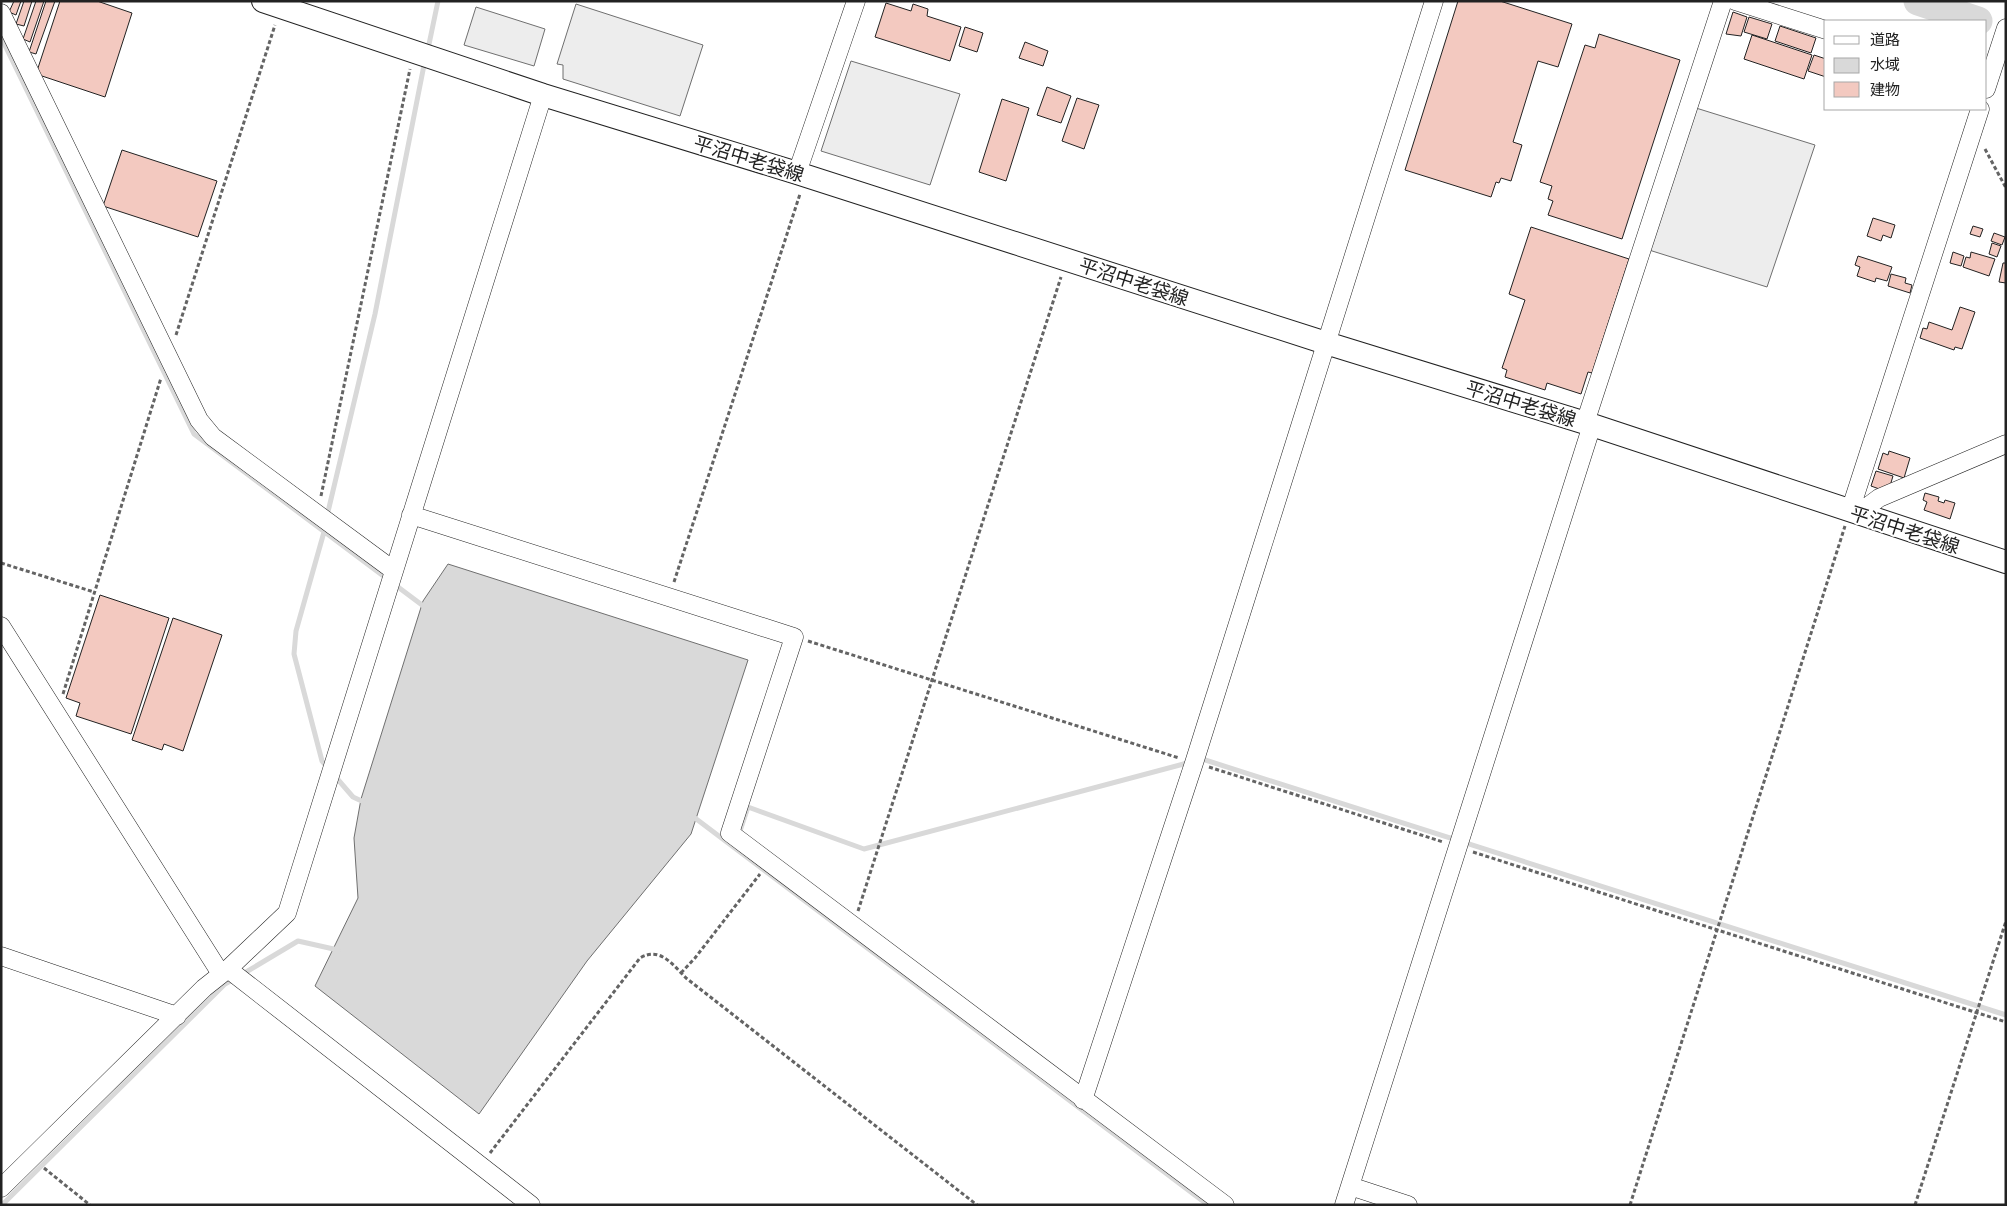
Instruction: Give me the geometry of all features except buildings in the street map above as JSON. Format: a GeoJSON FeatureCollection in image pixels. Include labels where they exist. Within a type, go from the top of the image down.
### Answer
{"type":"FeatureCollection","features":[{"type":"Feature","properties":{"kind":"main road","name":"平沼中老袋線"},"geometry":{"type":"LineString","coordinates":[[272,4],[543,95],[802,174],[1326,343],[1588,424],[2006,562]]}},
{"type":"Feature","properties":{"kind":"street"},"geometry":{"type":"LineString","coordinates":[[1084,1100],[1194,763],[1434,1]]}},
{"type":"Feature","properties":{"kind":"street"},"geometry":{"type":"LineString","coordinates":[[1344,1205],[1458,847],[1588,424],[1723,1]]}},
{"type":"Feature","properties":{"kind":"street"},"geometry":{"type":"LineString","coordinates":[[1735,1],[1824,29]]}},
{"type":"Feature","properties":{"kind":"street"},"geometry":{"type":"LineString","coordinates":[[802,174],[854,3]]}},
{"type":"Feature","properties":{"kind":"street"},"geometry":{"type":"LineString","coordinates":[[1,13],[199,420],[213,437],[394,570]]}},
{"type":"Feature","properties":{"kind":"street"},"geometry":{"type":"LineString","coordinates":[[1988,81],[2006,28]]}},
{"type":"Feature","properties":{"kind":"street"},"geometry":{"type":"LineString","coordinates":[[1,1188],[204,988],[287,913],[543,95]]}},
{"type":"Feature","properties":{"kind":"street"},"geometry":{"type":"LineString","coordinates":[[1854,512],[1980,110]]}},
{"type":"Feature","properties":{"kind":"street"},"geometry":{"type":"LineString","coordinates":[[1854,512],[1879,498],[2006,444]]}},
{"type":"Feature","properties":{"kind":"street"},"geometry":{"type":"LineString","coordinates":[[410,515],[794,637],[730,833],[1225,1205]]}},
{"type":"Feature","properties":{"kind":"street"},"geometry":{"type":"LineString","coordinates":[[1,626],[224,971],[531,1205]]}},
{"type":"Feature","properties":{"kind":"street"},"geometry":{"type":"LineString","coordinates":[[1,956],[177,1016]]}},
{"type":"Feature","properties":{"kind":"street"},"geometry":{"type":"LineString","coordinates":[[1350,1186],[1408,1205]]}},
{"type":"Feature","properties":{"kind":"path"},"geometry":{"type":"LineString","coordinates":[[57,713],[160,378],[172,365],[272,4]]}},
{"type":"Feature","properties":{"kind":"path"},"geometry":{"type":"LineString","coordinates":[[317,514],[414,52]]}},
{"type":"Feature","properties":{"kind":"path"},"geometry":{"type":"LineString","coordinates":[[1973,136],[1982,144],[2006,188]]}},
{"type":"Feature","properties":{"kind":"path"},"geometry":{"type":"LineString","coordinates":[[669,597],[802,174]]}},
{"type":"Feature","properties":{"kind":"path"},"geometry":{"type":"LineString","coordinates":[[853,926],[1066,259]]}},
{"type":"Feature","properties":{"kind":"path"},"geometry":{"type":"LineString","coordinates":[[1630,1205],[1854,512]]}},
{"type":"Feature","properties":{"kind":"path"},"geometry":{"type":"LineString","coordinates":[[1,563],[94,592]]}},
{"type":"Feature","properties":{"kind":"path"},"geometry":{"type":"LineString","coordinates":[[794,637],[1718,928],[2006,1022]]}},
{"type":"Feature","properties":{"kind":"path"},"geometry":{"type":"LineString","coordinates":[[681,973],[695,958],[769,863]]}},
{"type":"Feature","properties":{"kind":"path"},"geometry":{"type":"LineString","coordinates":[[1915,1205],[2006,921]]}},
{"type":"Feature","properties":{"kind":"path"},"geometry":{"type":"LineString","coordinates":[[480,1165],[640,958],[648,953],[655,953],[663,957],[977,1205]]}},
{"type":"Feature","properties":{"kind":"path"},"geometry":{"type":"LineString","coordinates":[[31,1159],[90,1205]]}},
{"type":"Feature","properties":{"kind":"shaded area"},"geometry":{"type":"Polygon","coordinates":[[[576,4],[703,45],[680,116],[563,79],[563,65],[557,64],[576,4]]]}},
{"type":"Feature","properties":{"kind":"shaded area"},"geometry":{"type":"Polygon","coordinates":[[[476,7],[545,29],[534,66],[464,45],[476,7]]]}},
{"type":"Feature","properties":{"kind":"shaded area"},"geometry":{"type":"Polygon","coordinates":[[[851,61],[960,94],[930,185],[821,151],[851,61]]]}},
{"type":"Feature","properties":{"kind":"shaded area"},"geometry":{"type":"Polygon","coordinates":[[[1696,108],[1815,145],[1767,287],[1649,250],[1696,108]]]}},
{"type":"Feature","properties":{"kind":"water"},"geometry":{"type":"Polygon","coordinates":[[[448,564],[748,660],[691,834],[587,961],[479,1114],[315,986],[358,898],[354,838],[361,799],[423,601],[448,564]]]}},
{"type":"Feature","properties":{"kind":"waterway"},"geometry":{"type":"LineString","coordinates":[[428,49],[438,1]]}},
{"type":"Feature","properties":{"kind":"waterway"},"geometry":{"type":"LineString","coordinates":[[1918,1],[1975,20]]}},
{"type":"Feature","properties":{"kind":"waterway"},"geometry":{"type":"LineString","coordinates":[[1,37],[194,434],[426,608]]}},
{"type":"Feature","properties":{"kind":"waterway"},"geometry":{"type":"LineString","coordinates":[[327,516],[375,314],[425,60]]}},
{"type":"Feature","properties":{"kind":"waterway"},"geometry":{"type":"LineString","coordinates":[[324,532],[296,631],[294,654],[322,761],[328,768]]}},
{"type":"Feature","properties":{"kind":"waterway"},"geometry":{"type":"LineString","coordinates":[[1199,760],[1202,759],[2006,1015]]}},
{"type":"Feature","properties":{"kind":"waterway"},"geometry":{"type":"LineString","coordinates":[[739,834],[748,807],[864,849],[1191,762]]}},
{"type":"Feature","properties":{"kind":"waterway"},"geometry":{"type":"LineString","coordinates":[[334,775],[353,797],[366,803]]}},
{"type":"Feature","properties":{"kind":"waterway"},"geometry":{"type":"LineString","coordinates":[[691,815],[1208,1205]]}},
{"type":"Feature","properties":{"kind":"waterway"},"geometry":{"type":"LineString","coordinates":[[241,975],[298,941],[338,950]]}},
{"type":"Feature","properties":{"kind":"waterway"},"geometry":{"type":"LineString","coordinates":[[2,1205],[225,984],[234,979]]}}]}
